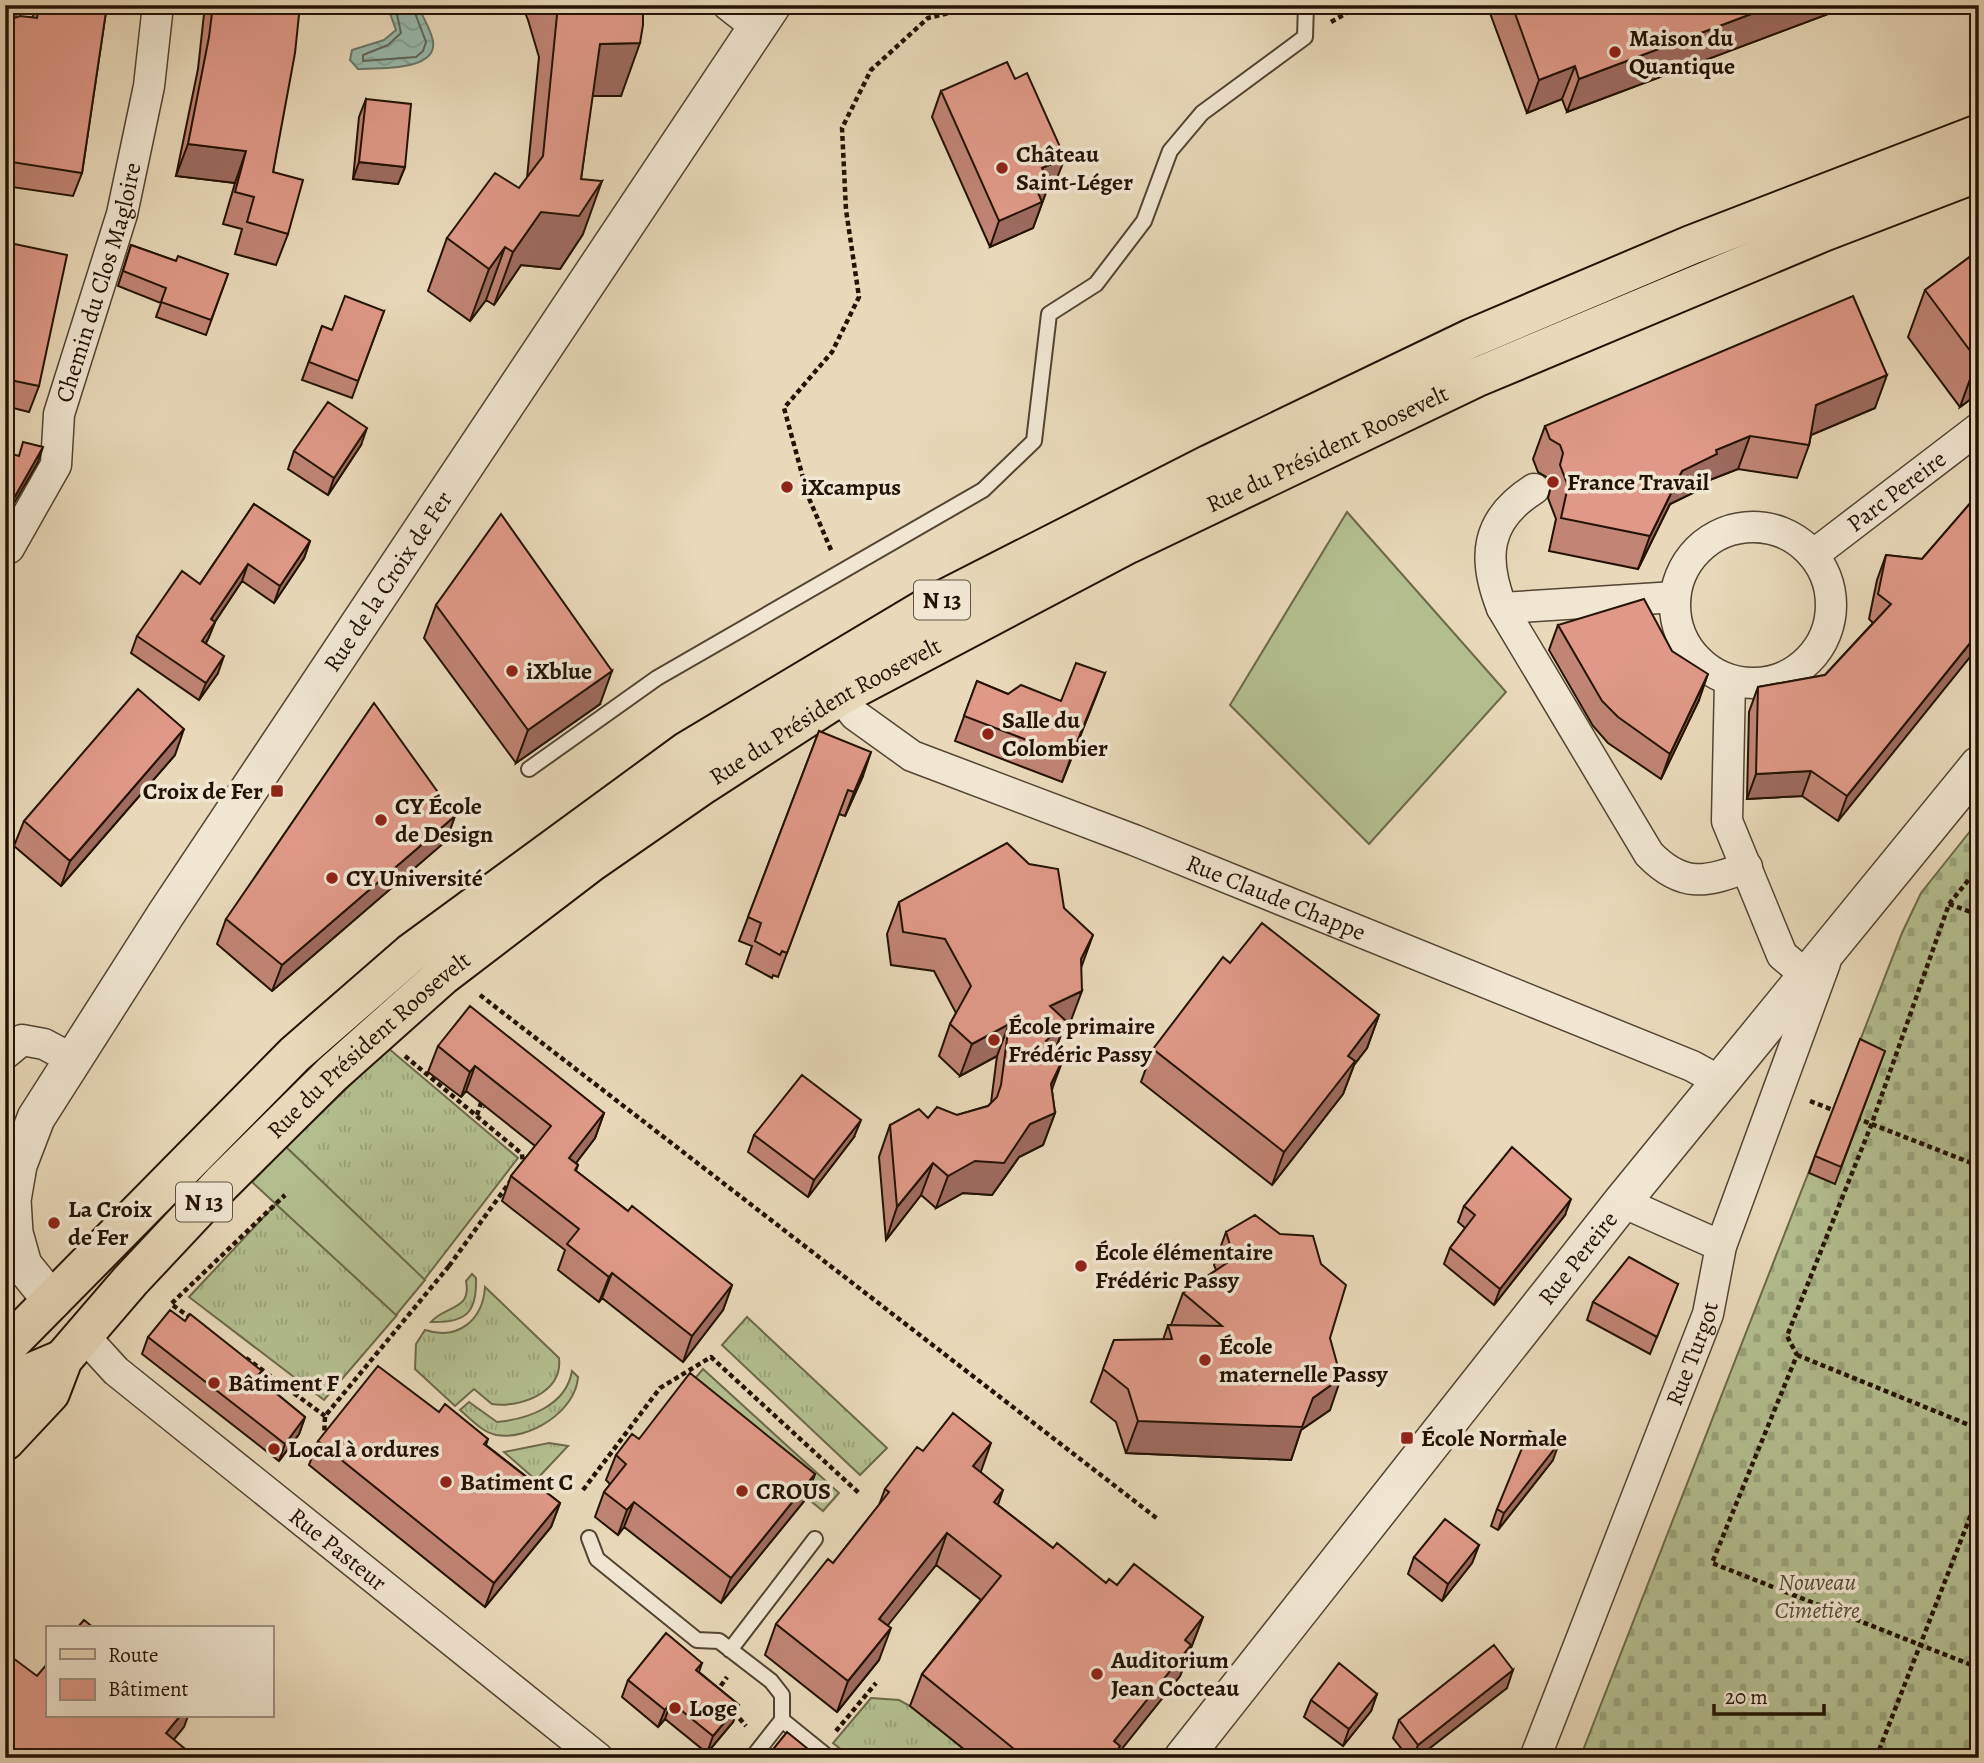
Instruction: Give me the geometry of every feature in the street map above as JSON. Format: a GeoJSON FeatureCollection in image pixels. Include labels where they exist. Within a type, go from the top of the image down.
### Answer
{"type":"FeatureCollection","features":[{"type":"Feature","properties":{"kind":"main road","name":"Rue du Président Roosevelt"},"geometry":{"type":"LineString","coordinates":[[5,1348],[295,1054],[392,970],[687,751],[923,610],[1210,464],[1460,344],[1691,245],[1979,134]]}},
{"type":"Feature","properties":{"kind":"main road","name":"Rue du Président Roosevelt"},"geometry":{"type":"LineString","coordinates":[[5,1441],[50,1392],[73,1347],[130,1281],[222,1183],[332,1074],[442,976],[590,863],[704,784],[840,696],[1128,544],[1475,378],[1823,232],[1979,172]]}},
{"type":"Feature","properties":{"kind":"main road"},"geometry":{"type":"LineString","coordinates":[[5,1400],[30,1373],[73,1347],[52,1301]]}},
{"type":"Feature","properties":{"kind":"street","name":"Chemin du Clos Magloire"},"geometry":{"type":"LineString","coordinates":[[9,548],[56,464],[59,414],[121,214],[149,86],[158,5]]}},
{"type":"Feature","properties":{"kind":"street","name":"Rue de la Croix de Fer"},"geometry":{"type":"LineString","coordinates":[[52,1301],[23,1265],[14,1233],[12,1175],[36,1118],[752,12]]}},
{"type":"Feature","properties":{"kind":"street","name":"Parc Pereire"},"geometry":{"type":"LineString","coordinates":[[1813,555],[1979,428]]}},
{"type":"Feature","properties":{"kind":"street"},"geometry":{"type":"LineString","coordinates":[[1534,489],[1521,497],[1501,519],[1491,544],[1490,572],[1502,608],[1649,854],[1667,870],[1690,879],[1715,880],[1747,867]]}},
{"type":"Feature","properties":{"kind":"street"},"geometry":{"type":"LineString","coordinates":[[1756,527],[1779,531],[1804,546],[1813,555],[1825,573],[1831,603],[1830,621],[1818,649],[1800,668],[1778,680],[1752,684],[1730,681],[1708,670],[1684,644],[1675,620],[1675,597],[1682,572],[1695,552],[1718,535],[1756,527]]}},
{"type":"Feature","properties":{"kind":"street"},"geometry":{"type":"LineString","coordinates":[[1502,608],[1675,597]]}},
{"type":"Feature","properties":{"kind":"street"},"geometry":{"type":"LineString","coordinates":[[1730,681],[1727,821],[1782,955],[1807,976]]}},
{"type":"Feature","properties":{"kind":"street","name":"Rue Claude Chappe"},"geometry":{"type":"LineString","coordinates":[[840,696],[855,715],[912,755],[1147,845],[1692,1066],[1723,1083]]}},
{"type":"Feature","properties":{"kind":"street","name":"Rue Pereire"},"geometry":{"type":"LineString","coordinates":[[1183,1758],[1622,1202],[1723,1083],[1979,765]]}},
{"type":"Feature","properties":{"kind":"street","name":"Rue Turgot"},"geometry":{"type":"LineString","coordinates":[[1535,1758],[1708,1314],[1721,1246],[1833,945]]}},
{"type":"Feature","properties":{"kind":"street"},"geometry":{"type":"LineString","coordinates":[[5,1054],[22,1041],[44,1044],[72,1059]]}},
{"type":"Feature","properties":{"kind":"street"},"geometry":{"type":"LineString","coordinates":[[1622,1202],[1721,1246]]}},
{"type":"Feature","properties":{"kind":"street","name":"Rue Pasteur"},"geometry":{"type":"LineString","coordinates":[[73,1347],[122,1376],[598,1758]]}},
{"type":"Feature","properties":{"kind":"lane"},"geometry":{"type":"LineString","coordinates":[[5,32],[10,5]]}},
{"type":"Feature","properties":{"kind":"lane"},"geometry":{"type":"LineString","coordinates":[[529,769],[657,678],[983,490],[1034,440],[1049,314],[1096,284],[1144,221],[1170,151],[1202,113],[1305,37],[1306,5]]}},
{"type":"Feature","properties":{"kind":"lane"},"geometry":{"type":"LineString","coordinates":[[589,1538],[597,1559],[696,1640],[719,1641],[771,1681],[782,1695],[782,1720],[752,1758]]}},
{"type":"Feature","properties":{"kind":"lane"},"geometry":{"type":"LineString","coordinates":[[736,1654],[815,1539]]}},
{"type":"Feature","properties":{"kind":"lane"},"geometry":{"type":"LineString","coordinates":[[782,1720],[825,1754]]}},
{"type":"Feature","properties":{"kind":"path"},"geometry":{"type":"LineString","coordinates":[[841,572],[808,496],[784,408],[832,352],[859,297],[846,210],[842,128],[871,70],[928,18],[982,5]]}},
{"type":"Feature","properties":{"kind":"path"},"geometry":{"type":"LineString","coordinates":[[1006,5],[1059,12],[1079,5]]}},
{"type":"Feature","properties":{"kind":"path"},"geometry":{"type":"LineString","coordinates":[[1979,867],[1949,904],[1872,1123],[1787,1336],[1797,1355],[1979,1429]]}},
{"type":"Feature","properties":{"kind":"path"},"geometry":{"type":"LineString","coordinates":[[1949,904],[1979,915]]}},
{"type":"Feature","properties":{"kind":"path"},"geometry":{"type":"LineString","coordinates":[[442,976],[478,994],[1159,1520]]}},
{"type":"Feature","properties":{"kind":"path"},"geometry":{"type":"LineString","coordinates":[[323,1448],[325,1416],[449,1266],[525,1161],[522,1154],[500,1134],[402,1054]]}},
{"type":"Feature","properties":{"kind":"path"},"geometry":{"type":"LineString","coordinates":[[1778,1089],[1979,1166]]}},
{"type":"Feature","properties":{"kind":"path"},"geometry":{"type":"LineString","coordinates":[[477,1115],[481,1103],[485,1107]]}},
{"type":"Feature","properties":{"kind":"path"},"geometry":{"type":"LineString","coordinates":[[500,1134],[506,1127]]}},
{"type":"Feature","properties":{"kind":"path"},"geometry":{"type":"LineString","coordinates":[[193,1320],[171,1304],[285,1195]]}},
{"type":"Feature","properties":{"kind":"path"},"geometry":{"type":"LineString","coordinates":[[237,1352],[325,1416]]}},
{"type":"Feature","properties":{"kind":"path"},"geometry":{"type":"LineString","coordinates":[[1797,1355],[1712,1563],[1919,1647],[1979,1668]]}},
{"type":"Feature","properties":{"kind":"path"},"geometry":{"type":"LineString","coordinates":[[583,1490],[660,1388],[711,1357],[860,1494]]}},
{"type":"Feature","properties":{"kind":"path"},"geometry":{"type":"LineString","coordinates":[[1876,1758],[1979,1494]]}},
{"type":"Feature","properties":{"kind":"path"},"geometry":{"type":"LineString","coordinates":[[736,1654],[720,1687],[719,1695],[749,1729],[748,1735]]}},
{"type":"Feature","properties":{"kind":"path"},"geometry":{"type":"LineString","coordinates":[[825,1754],[876,1683]]}},
{"type":"Feature","properties":{"kind":"green space"},"geometry":{"type":"Polygon","coordinates":[[[1347,512],[1506,692],[1369,844],[1230,705],[1347,512]]]}},
{"type":"Feature","properties":{"kind":"green space","name":"Nouveau Cimetière"},"geometry":{"type":"Polygon","coordinates":[[[1979,820],[1979,1758],[1580,1758],[1902,933],[1921,893],[1979,820]]]}},
{"type":"Feature","properties":{"kind":"green space"},"geometry":{"type":"Polygon","coordinates":[[[388,1048],[518,1158],[424,1280],[286,1147],[388,1048]]]}},
{"type":"Feature","properties":{"kind":"green space"},"geometry":{"type":"Polygon","coordinates":[[[286,1147],[425,1280],[396,1315],[252,1182],[286,1147]]]}},
{"type":"Feature","properties":{"kind":"green space"},"geometry":{"type":"Polygon","coordinates":[[[276,1204],[397,1315],[324,1400],[189,1297],[276,1204]]]}},
{"type":"Feature","properties":{"kind":"green space"},"geometry":{"type":"Polygon","coordinates":[[[472,1274],[476,1278],[476,1290],[472,1307],[467,1313],[453,1320],[431,1322],[461,1303],[467,1291],[466,1281],[472,1274]]]}},
{"type":"Feature","properties":{"kind":"green space"},"geometry":{"type":"Polygon","coordinates":[[[485,1287],[559,1358],[558,1370],[547,1389],[527,1400],[503,1405],[492,1404],[474,1389],[455,1406],[415,1369],[416,1344],[425,1330],[448,1332],[467,1325],[480,1309],[485,1287]]]}},
{"type":"Feature","properties":{"kind":"green space"},"geometry":{"type":"Polygon","coordinates":[[[747,1317],[887,1448],[860,1475],[722,1345],[747,1317]]]}},
{"type":"Feature","properties":{"kind":"green space"},"geometry":{"type":"Polygon","coordinates":[[[703,1369],[839,1493],[823,1511],[681,1395],[703,1369]]]}},
{"type":"Feature","properties":{"kind":"green space"},"geometry":{"type":"Polygon","coordinates":[[[572,1371],[578,1377],[569,1401],[549,1421],[522,1433],[496,1435],[477,1425],[460,1410],[469,1402],[497,1422],[533,1414],[554,1402],[568,1383],[572,1371]]]}},
{"type":"Feature","properties":{"kind":"green space"},"geometry":{"type":"Polygon","coordinates":[[[549,1443],[568,1446],[536,1480],[504,1452],[549,1443]]]}},
{"type":"Feature","properties":{"kind":"green space"},"geometry":{"type":"Polygon","coordinates":[[[871,1698],[899,1700],[910,1706],[975,1758],[852,1758],[833,1743],[871,1698]]]}},
{"type":"Feature","properties":{"kind":"water"},"geometry":{"type":"Polygon","coordinates":[[[387,5],[418,5],[432,37],[432,51],[426,58],[404,66],[358,69],[350,60],[352,50],[384,40],[396,30],[387,5]]]}},
{"type":"Feature","properties":{"kind":"building"},"geometry":{"type":"Polygon","coordinates":[[[39,5],[107,5],[82,173],[5,161],[5,14],[12,19],[20,16],[37,18],[39,5]]]}},
{"type":"Feature","properties":{"kind":"building"},"geometry":{"type":"Polygon","coordinates":[[[213,5],[300,5],[295,53],[273,172],[303,180],[288,234],[247,222],[254,197],[235,192],[246,151],[188,144],[213,5]]]}},
{"type":"Feature","properties":{"kind":"building"},"geometry":{"type":"Polygon","coordinates":[[[558,5],[643,5],[640,43],[600,44],[581,179],[602,181],[579,216],[541,212],[513,252],[505,247],[489,269],[447,238],[495,173],[519,188],[543,156],[558,5]]]}},
{"type":"Feature","properties":{"kind":"building"},"geometry":{"type":"Polygon","coordinates":[[[1512,5],[1775,5],[1579,79],[1575,66],[1539,80],[1512,5]]]}},
{"type":"Feature","properties":{"kind":"building","name":"Château Saint-Léger"},"geometry":{"type":"Polygon","coordinates":[[[1007,62],[1015,79],[1027,73],[1065,158],[1042,168],[1049,183],[1036,188],[1042,202],[999,221],[941,91],[1007,62]]]}},
{"type":"Feature","properties":{"kind":"building"},"geometry":{"type":"Polygon","coordinates":[[[366,99],[411,104],[405,167],[359,162],[366,99]]]}},
{"type":"Feature","properties":{"kind":"building"},"geometry":{"type":"Polygon","coordinates":[[[5,242],[67,255],[39,386],[5,379],[5,242]]]}},
{"type":"Feature","properties":{"kind":"building"},"geometry":{"type":"Polygon","coordinates":[[[131,245],[176,261],[178,256],[228,274],[211,320],[161,302],[166,288],[123,271],[131,245]]]}},
{"type":"Feature","properties":{"kind":"building"},"geometry":{"type":"Polygon","coordinates":[[[1979,250],[1979,359],[1977,360],[1925,290],[1979,250]]]}},
{"type":"Feature","properties":{"kind":"building"},"geometry":{"type":"Polygon","coordinates":[[[345,296],[384,311],[358,381],[309,362],[322,326],[332,330],[345,296]]]}},
{"type":"Feature","properties":{"kind":"building"},"geometry":{"type":"Polygon","coordinates":[[[1853,296],[1887,375],[1816,405],[1809,445],[1750,436],[1716,450],[1717,454],[1682,471],[1650,536],[1561,518],[1568,486],[1560,465],[1563,453],[1560,445],[1550,439],[1545,426],[1853,296]]]}},
{"type":"Feature","properties":{"kind":"building"},"geometry":{"type":"Polygon","coordinates":[[[328,402],[367,428],[334,478],[294,451],[328,402]]]}},
{"type":"Feature","properties":{"kind":"building"},"geometry":{"type":"Polygon","coordinates":[[[23,442],[43,447],[5,514],[5,452],[19,456],[23,442]]]}},
{"type":"Feature","properties":{"kind":"building"},"geometry":{"type":"Polygon","coordinates":[[[1973,500],[1979,504],[1979,632],[1847,796],[1811,771],[1756,774],[1758,687],[1825,675],[1891,604],[1878,594],[1886,555],[1922,559],[1973,500]]]}},
{"type":"Feature","properties":{"kind":"building"},"geometry":{"type":"Polygon","coordinates":[[[254,504],[310,541],[280,586],[248,564],[211,619],[215,622],[202,641],[224,656],[206,683],[137,636],[182,571],[200,584],[254,504]]]}},
{"type":"Feature","properties":{"kind":"building","name":"iXblue"},"geometry":{"type":"Polygon","coordinates":[[[501,514],[612,671],[528,730],[436,605],[501,514]]]}},
{"type":"Feature","properties":{"kind":"building"},"geometry":{"type":"Polygon","coordinates":[[[1644,599],[1672,651],[1708,674],[1670,754],[1618,717],[1602,701],[1558,625],[1644,599]]]}},
{"type":"Feature","properties":{"kind":"building"},"geometry":{"type":"Polygon","coordinates":[[[1076,663],[1105,673],[1071,757],[964,716],[977,681],[1008,694],[1021,685],[1061,701],[1076,663]]]}},
{"type":"Feature","properties":{"kind":"building"},"geometry":{"type":"Polygon","coordinates":[[[138,689],[184,729],[70,861],[24,821],[138,689]]]}},
{"type":"Feature","properties":{"kind":"building","name":"CY Université"},"geometry":{"type":"Polygon","coordinates":[[[374,703],[455,816],[282,965],[226,919],[374,703]]]}},
{"type":"Feature","properties":{"kind":"building"},"geometry":{"type":"Polygon","coordinates":[[[819,731],[871,752],[854,792],[848,790],[787,953],[782,951],[780,955],[755,941],[761,923],[748,917],[819,731]]]}},
{"type":"Feature","properties":{"kind":"building","name":"École primaire Frédéric Passy"},"geometry":{"type":"Polygon","coordinates":[[[1007,843],[1029,864],[1058,869],[1064,908],[1093,935],[1081,959],[1082,991],[1050,1006],[1066,1021],[1046,1041],[1064,1057],[1051,1084],[1055,1113],[1030,1124],[1004,1163],[975,1161],[948,1176],[933,1163],[897,1207],[890,1125],[919,1109],[928,1118],[937,1107],[957,1115],[988,1106],[997,1097],[1001,1085],[1009,1024],[972,1044],[950,1024],[971,986],[945,939],[903,932],[899,902],[1007,843]]]}},
{"type":"Feature","properties":{"kind":"building"},"geometry":{"type":"Polygon","coordinates":[[[1262,923],[1379,1015],[1348,1056],[1355,1061],[1284,1152],[1153,1049],[1223,957],[1230,963],[1262,923]]]}},
{"type":"Feature","properties":{"kind":"building"},"geometry":{"type":"Polygon","coordinates":[[[470,1006],[604,1113],[569,1158],[578,1165],[575,1170],[628,1211],[632,1206],[732,1285],[692,1336],[612,1273],[609,1277],[567,1244],[579,1229],[511,1176],[551,1126],[475,1066],[470,1072],[438,1046],[470,1006]]]}},
{"type":"Feature","properties":{"kind":"building"},"geometry":{"type":"Polygon","coordinates":[[[1860,1039],[1885,1051],[1841,1167],[1815,1156],[1860,1039]]]}},
{"type":"Feature","properties":{"kind":"building"},"geometry":{"type":"Polygon","coordinates":[[[802,1075],[861,1120],[814,1180],[754,1135],[802,1075]]]}},
{"type":"Feature","properties":{"kind":"building"},"geometry":{"type":"Polygon","coordinates":[[[1512,1147],[1571,1199],[1500,1289],[1450,1248],[1475,1215],[1464,1206],[1512,1147]]]}},
{"type":"Feature","properties":{"kind":"building"},"geometry":{"type":"Polygon","coordinates":[[[1255,1215],[1280,1234],[1313,1236],[1321,1264],[1346,1285],[1330,1338],[1341,1378],[1313,1398],[1302,1427],[1138,1421],[1128,1389],[1103,1369],[1114,1340],[1172,1339],[1168,1325],[1222,1326],[1183,1293],[1234,1258],[1226,1232],[1255,1215]]]}},
{"type":"Feature","properties":{"kind":"building"},"geometry":{"type":"Polygon","coordinates":[[[1629,1257],[1678,1284],[1657,1337],[1593,1302],[1629,1257]]]}},
{"type":"Feature","properties":{"kind":"building"},"geometry":{"type":"Polygon","coordinates":[[[170,1310],[185,1321],[190,1314],[262,1371],[256,1377],[305,1417],[285,1444],[148,1337],[170,1310]]]}},
{"type":"Feature","properties":{"kind":"building"},"geometry":{"type":"Polygon","coordinates":[[[378,1366],[439,1412],[445,1404],[488,1439],[484,1444],[560,1503],[494,1583],[318,1441],[378,1366]]]}},
{"type":"Feature","properties":{"kind":"building"},"geometry":{"type":"Polygon","coordinates":[[[690,1373],[815,1474],[731,1578],[634,1502],[627,1510],[604,1492],[626,1464],[616,1455],[632,1434],[639,1439],[690,1373]]]}},
{"type":"Feature","properties":{"kind":"building"},"geometry":{"type":"Polygon","coordinates":[[[953,1413],[991,1443],[973,1466],[1003,1490],[994,1502],[1053,1548],[1057,1543],[1106,1583],[1109,1579],[1117,1585],[1134,1564],[1203,1617],[1185,1640],[1191,1645],[1114,1741],[1120,1746],[1116,1752],[1122,1755],[1120,1758],[1025,1758],[922,1674],[1001,1576],[947,1533],[879,1619],[891,1628],[848,1681],[776,1624],[828,1559],[833,1563],[889,1492],[885,1489],[917,1447],[923,1451],[953,1413]]]}},
{"type":"Feature","properties":{"kind":"building"},"geometry":{"type":"Polygon","coordinates":[[[1529,1431],[1559,1443],[1504,1513],[1497,1509],[1529,1431]]]}},
{"type":"Feature","properties":{"kind":"building"},"geometry":{"type":"Polygon","coordinates":[[[1445,1519],[1479,1545],[1448,1584],[1414,1557],[1445,1519]]]}},
{"type":"Feature","properties":{"kind":"building"},"geometry":{"type":"Polygon","coordinates":[[[84,1620],[92,1626],[79,1626],[84,1620]]]}},
{"type":"Feature","properties":{"kind":"building","name":"Loge"},"geometry":{"type":"Polygon","coordinates":[[[666,1633],[702,1663],[696,1670],[739,1705],[713,1736],[671,1702],[665,1710],[628,1680],[666,1633]]]}},
{"type":"Feature","properties":{"kind":"building"},"geometry":{"type":"Polygon","coordinates":[[[1494,1645],[1513,1670],[1418,1745],[1399,1720],[1494,1645]]]}},
{"type":"Feature","properties":{"kind":"building"},"geometry":{"type":"Polygon","coordinates":[[[5,1652],[37,1676],[46,1665],[46,1718],[178,1718],[166,1733],[196,1758],[5,1758],[5,1652]]]}},
{"type":"Feature","properties":{"kind":"building"},"geometry":{"type":"Polygon","coordinates":[[[1339,1663],[1377,1694],[1349,1729],[1311,1700],[1339,1663]]]}},
{"type":"Feature","properties":{"kind":"building"},"geometry":{"type":"Polygon","coordinates":[[[787,1732],[808,1749],[803,1758],[766,1758],[787,1732]]]}},
{"type":"Feature","properties":{"kind":"place","name":"Maison du Quantique"},"geometry":{"type":"Point","coordinates":[1615,52]}},
{"type":"Feature","properties":{"kind":"place","name":"Château Saint-Léger"},"geometry":{"type":"Point","coordinates":[1002,168]}},
{"type":"Feature","properties":{"kind":"place","name":"France Travail"},"geometry":{"type":"Point","coordinates":[1553,482]}},
{"type":"Feature","properties":{"kind":"place","name":"iXcampus"},"geometry":{"type":"Point","coordinates":[787,487]}},
{"type":"Feature","properties":{"kind":"place","name":"iXblue"},"geometry":{"type":"Point","coordinates":[512,671]}},
{"type":"Feature","properties":{"kind":"place","name":"Salle du Colombier"},"geometry":{"type":"Point","coordinates":[988,734]}},
{"type":"Feature","properties":{"kind":"place","name":"Croix de Fer"},"geometry":{"type":"Point","coordinates":[277,791]}},
{"type":"Feature","properties":{"kind":"place","name":"CY École de Design"},"geometry":{"type":"Point","coordinates":[381,820]}},
{"type":"Feature","properties":{"kind":"place","name":"CY Université"},"geometry":{"type":"Point","coordinates":[332,878]}},
{"type":"Feature","properties":{"kind":"place","name":"École primaire Frédéric Passy"},"geometry":{"type":"Point","coordinates":[994,1040]}},
{"type":"Feature","properties":{"kind":"place","name":"La Croix de Fer"},"geometry":{"type":"Point","coordinates":[54,1223]}},
{"type":"Feature","properties":{"kind":"place","name":"École élémentaire Frédéric Passy"},"geometry":{"type":"Point","coordinates":[1081,1266]}},
{"type":"Feature","properties":{"kind":"place","name":"École maternelle Passy"},"geometry":{"type":"Point","coordinates":[1205,1360]}},
{"type":"Feature","properties":{"kind":"place","name":"Bâtiment F"},"geometry":{"type":"Point","coordinates":[214,1383]}},
{"type":"Feature","properties":{"kind":"place","name":"École Normale"},"geometry":{"type":"Point","coordinates":[1407,1438]}},
{"type":"Feature","properties":{"kind":"place","name":"Local à ordures"},"geometry":{"type":"Point","coordinates":[274,1449]}},
{"type":"Feature","properties":{"kind":"place","name":"Batiment C"},"geometry":{"type":"Point","coordinates":[446,1482]}},
{"type":"Feature","properties":{"kind":"place","name":"CROUS"},"geometry":{"type":"Point","coordinates":[742,1491]}},
{"type":"Feature","properties":{"kind":"place","name":"Auditorium Jean Cocteau"},"geometry":{"type":"Point","coordinates":[1097,1674]}},
{"type":"Feature","properties":{"kind":"place","name":"Loge"},"geometry":{"type":"Point","coordinates":[675,1708]}}]}
